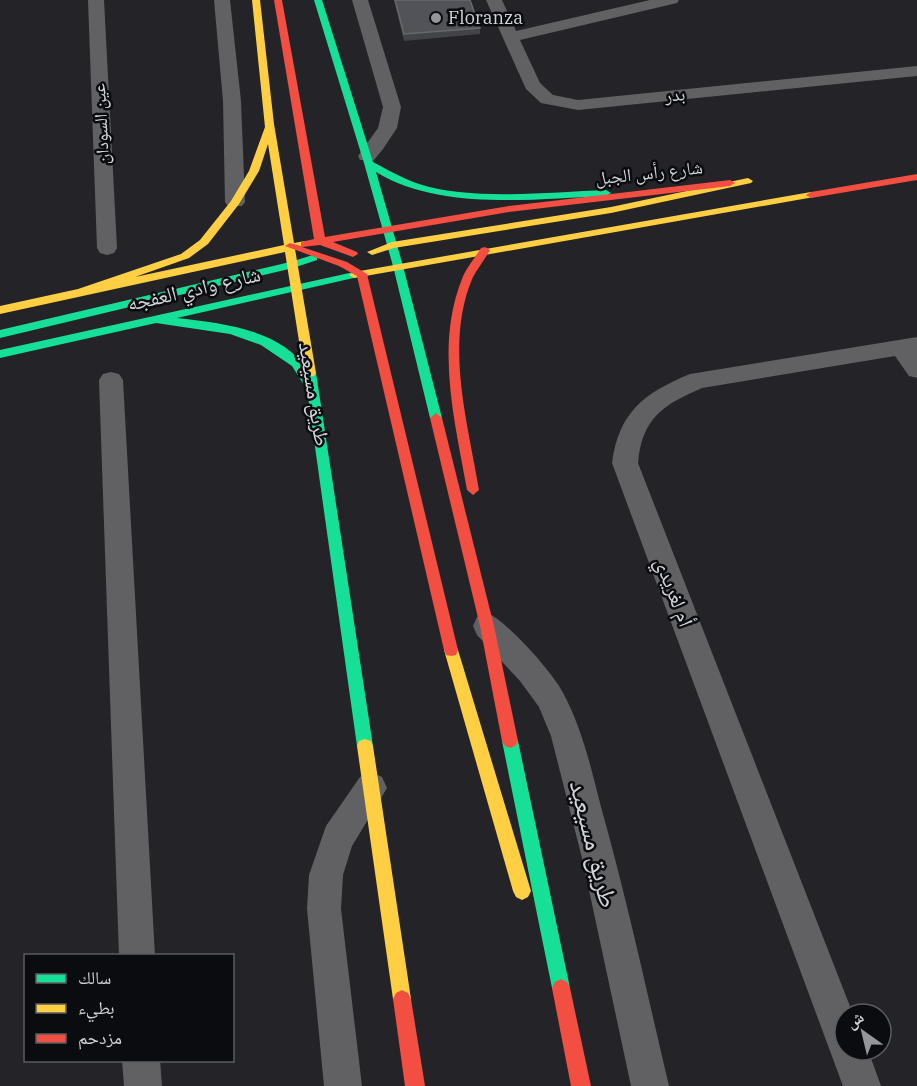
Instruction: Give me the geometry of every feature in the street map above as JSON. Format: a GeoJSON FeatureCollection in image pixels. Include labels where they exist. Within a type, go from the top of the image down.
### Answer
{"type":"FeatureCollection","features":[{"type":"Feature","properties":{"kind":"main road"},"geometry":{"type":"LineString","coordinates":[[231,0],[258,15]]}},
{"type":"Feature","properties":{"kind":"main road","name":"طريق مسيعيد"},"geometry":{"type":"LineString","coordinates":[[256,0],[269,124],[314,397],[414,1086]]}},
{"type":"Feature","properties":{"kind":"main road"},"geometry":{"type":"LineString","coordinates":[[278,0],[320,241],[359,256],[398,266],[917,177]]}},
{"type":"Feature","properties":{"kind":"main road","name":"طريق مسيعيد"},"geometry":{"type":"LineString","coordinates":[[318,0],[368,160],[398,266],[484,613],[580,1086]]}},
{"type":"Feature","properties":{"kind":"main road"},"geometry":{"type":"LineString","coordinates":[[82,292],[185,256],[204,242],[235,202],[254,171],[269,124]]}},
{"type":"Feature","properties":{"kind":"main road"},"geometry":{"type":"LineString","coordinates":[[368,160],[398,180],[439,190],[507,196],[623,193]]}},
{"type":"Feature","properties":{"kind":"main road"},"geometry":{"type":"LineString","coordinates":[[853,174],[917,171]]}},
{"type":"Feature","properties":{"kind":"main road","name":"شارع رأس الجبل"},"geometry":{"type":"LineString","coordinates":[[387,228],[623,193],[754,181],[612,210],[392,245]]}},
{"type":"Feature","properties":{"kind":"main road"},"geometry":{"type":"LineString","coordinates":[[0,334],[293,265],[341,249],[387,228]]}},
{"type":"Feature","properties":{"kind":"main road","name":"شارع وادي العفجه"},"geometry":{"type":"LineString","coordinates":[[0,310],[290,246],[387,228]]}},
{"type":"Feature","properties":{"kind":"main road"},"geometry":{"type":"LineString","coordinates":[[297,286],[359,256],[392,245]]}},
{"type":"Feature","properties":{"kind":"main road"},"geometry":{"type":"LineString","coordinates":[[290,246],[343,264],[362,274],[453,658],[526,906]]}},
{"type":"Feature","properties":{"kind":"main road"},"geometry":{"type":"LineString","coordinates":[[475,509],[456,363],[457,316],[468,279],[485,250]]}},
{"type":"Feature","properties":{"kind":"main road","name":"شارع وادي العفجه"},"geometry":{"type":"LineString","coordinates":[[0,354],[297,286],[398,266]]}},
{"type":"Feature","properties":{"kind":"main road"},"geometry":{"type":"LineString","coordinates":[[155,319],[253,337],[277,348],[298,364],[314,397]]}},
{"type":"Feature","properties":{"kind":"main road"},"geometry":{"type":"LineString","coordinates":[[478,531],[484,613]]}},
{"type":"Feature","properties":{"kind":"main road"},"geometry":{"type":"LineString","coordinates":[[539,951],[580,1086]]}},
{"type":"Feature","properties":{"kind":"street","name":"عين السودان"},"geometry":{"type":"LineString","coordinates":[[96,0],[107,248]]}},
{"type":"Feature","properties":{"kind":"street"},"geometry":{"type":"LineString","coordinates":[[222,0],[233,88],[236,141],[235,202]]}},
{"type":"Feature","properties":{"kind":"street"},"geometry":{"type":"LineString","coordinates":[[360,0],[392,107],[391,123],[368,160]]}},
{"type":"Feature","properties":{"kind":"street","name":"بدر"},"geometry":{"type":"LineString","coordinates":[[494,0],[532,85],[547,99],[578,105],[917,70]]}},
{"type":"Feature","properties":{"kind":"street"},"geometry":{"type":"LineString","coordinates":[[511,37],[670,0]]}},
{"type":"Feature","properties":{"kind":"street"},"geometry":{"type":"LineString","coordinates":[[909,346],[917,370]]}},
{"type":"Feature","properties":{"kind":"street","name":"أم لغريدي"},"geometry":{"type":"LineString","coordinates":[[833,1009],[625,463],[626,443],[635,421],[653,404],[669,392],[698,380],[909,346]]}},
{"type":"Feature","properties":{"kind":"street"},"geometry":{"type":"LineString","coordinates":[[111,380],[137,954]]}},
{"type":"Feature","properties":{"kind":"street","name":"طريق مسيعيد"},"geometry":{"type":"LineString","coordinates":[[484,613],[551,699],[566,736],[600,862],[650,1086]]}},
{"type":"Feature","properties":{"kind":"street"},"geometry":{"type":"LineString","coordinates":[[343,1086],[324,909],[326,875],[338,838],[371,788]]}},
{"type":"Feature","properties":{"kind":"street"},"geometry":{"type":"LineString","coordinates":[[141,1062],[142,1086]]}},
{"type":"Feature","properties":{"kind":"street"},"geometry":{"type":"LineString","coordinates":[[853,1062],[862,1086]]}},
{"type":"Feature","properties":{"kind":"building","name":"Floranza"},"geometry":{"type":"Polygon","coordinates":[[[395,0],[470,0],[480,28],[404,34],[395,0]]]}},
{"type":"Feature","properties":{"kind":"traffic: fast"},"geometry":{"type":"LineString","coordinates":[[318,0],[369,163],[398,266],[436,418]]}},
{"type":"Feature","properties":{"kind":"traffic: fast"},"geometry":{"type":"LineString","coordinates":[[369,163],[397,179],[443,192],[499,196],[606,193]]}},
{"type":"Feature","properties":{"kind":"traffic: fast"},"geometry":{"type":"LineString","coordinates":[[0,334],[293,265],[313,258]]}},
{"type":"Feature","properties":{"kind":"traffic: fast"},"geometry":{"type":"LineString","coordinates":[[0,354],[354,275]]}},
{"type":"Feature","properties":{"kind":"traffic: fast"},"geometry":{"type":"LineString","coordinates":[[155,319],[230,330],[265,342],[282,351],[296,363],[310,387]]}},
{"type":"Feature","properties":{"kind":"traffic: fast"},"geometry":{"type":"LineString","coordinates":[[310,373],[365,746]]}},
{"type":"Feature","properties":{"kind":"traffic: fast"},"geometry":{"type":"LineString","coordinates":[[510,741],[561,988]]}},
{"type":"Feature","properties":{"kind":"traffic: slow"},"geometry":{"type":"LineString","coordinates":[[256,0],[269,124],[310,373]]}},
{"type":"Feature","properties":{"kind":"traffic: slow"},"geometry":{"type":"LineString","coordinates":[[82,292],[185,256],[204,242],[235,202],[254,171],[268,129]]}},
{"type":"Feature","properties":{"kind":"traffic: slow"},"geometry":{"type":"LineString","coordinates":[[372,252],[392,245],[611,210],[748,181]]}},
{"type":"Feature","properties":{"kind":"traffic: slow"},"geometry":{"type":"LineString","coordinates":[[354,275],[811,195]]}},
{"type":"Feature","properties":{"kind":"traffic: slow"},"geometry":{"type":"LineString","coordinates":[[0,310],[305,244]]}},
{"type":"Feature","properties":{"kind":"traffic: slow"},"geometry":{"type":"LineString","coordinates":[[451,650],[522,891]]}},
{"type":"Feature","properties":{"kind":"traffic: slow"},"geometry":{"type":"LineString","coordinates":[[365,746],[402,999]]}},
{"type":"Feature","properties":{"kind":"traffic: jam"},"geometry":{"type":"LineString","coordinates":[[278,0],[320,241],[353,254]]}},
{"type":"Feature","properties":{"kind":"traffic: jam"},"geometry":{"type":"LineString","coordinates":[[811,195],[917,177]]}},
{"type":"Feature","properties":{"kind":"traffic: jam"},"geometry":{"type":"LineString","coordinates":[[305,244],[509,209],[730,183]]}},
{"type":"Feature","properties":{"kind":"traffic: jam"},"geometry":{"type":"LineString","coordinates":[[290,246],[343,264],[362,274],[451,650]]}},
{"type":"Feature","properties":{"kind":"traffic: jam"},"geometry":{"type":"LineString","coordinates":[[473,490],[456,382],[456,327],[460,301],[468,277],[485,250]]}},
{"type":"Feature","properties":{"kind":"traffic: jam"},"geometry":{"type":"LineString","coordinates":[[436,418],[487,626],[510,741]]}},
{"type":"Feature","properties":{"kind":"traffic: jam"},"geometry":{"type":"LineString","coordinates":[[561,988],[581,1086]]}},
{"type":"Feature","properties":{"kind":"traffic: jam"},"geometry":{"type":"LineString","coordinates":[[402,999],[415,1086]]}},
{"type":"Feature","properties":{"kind":"place","name":"Floranza"},"geometry":{"type":"Point","coordinates":[436,18]}}]}
